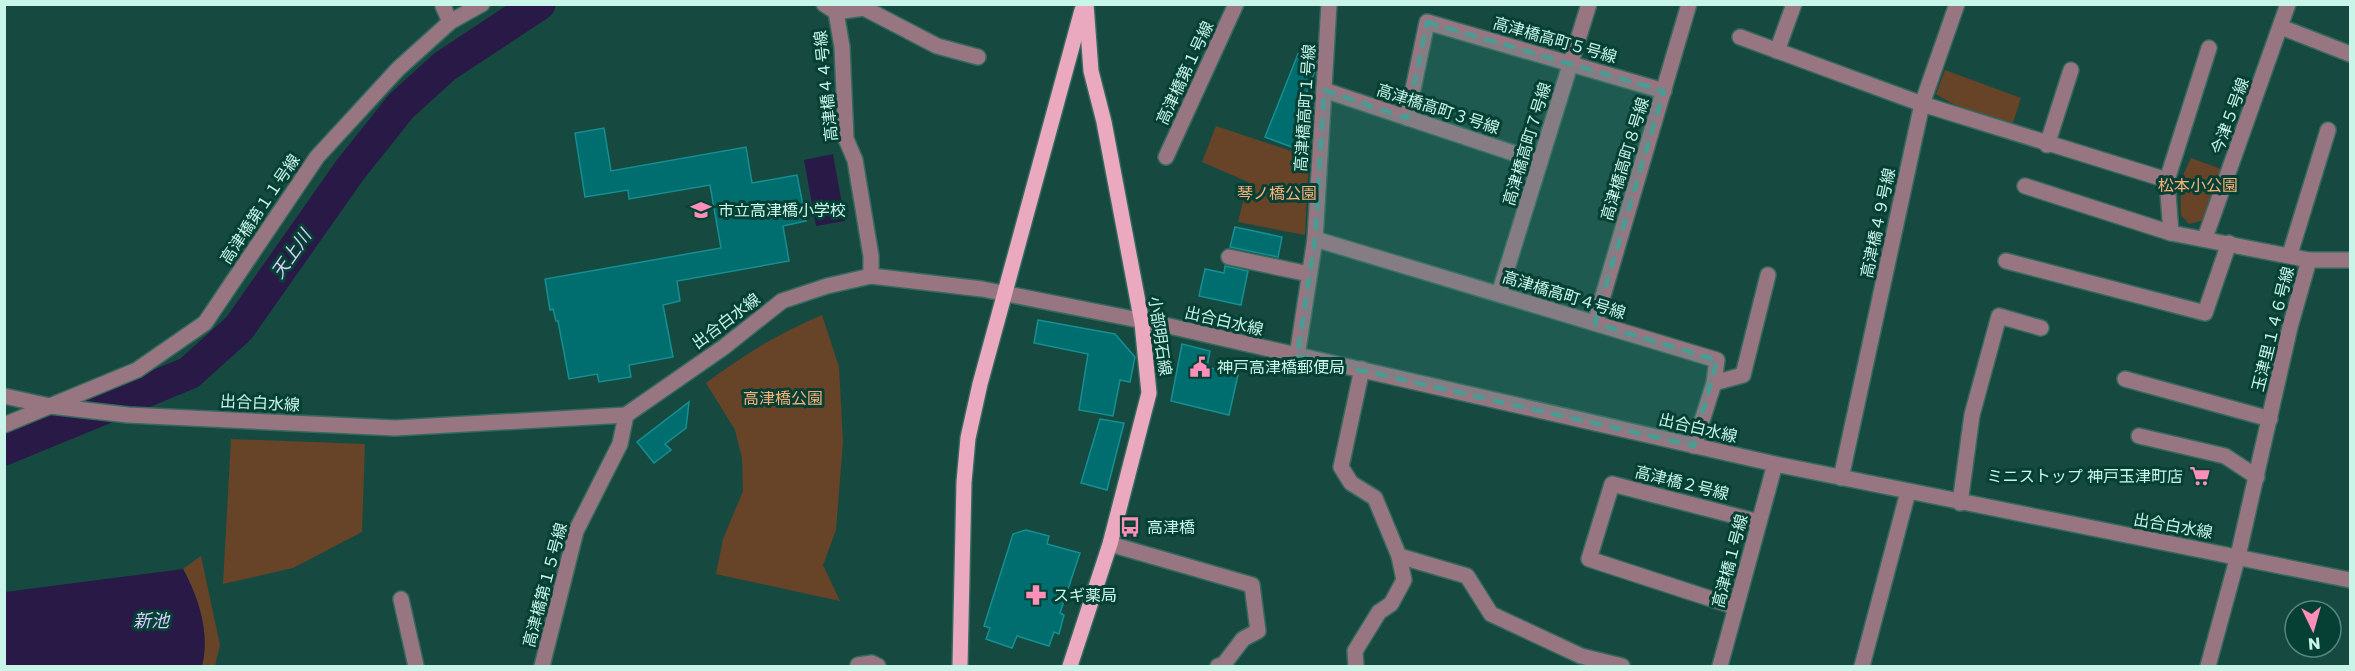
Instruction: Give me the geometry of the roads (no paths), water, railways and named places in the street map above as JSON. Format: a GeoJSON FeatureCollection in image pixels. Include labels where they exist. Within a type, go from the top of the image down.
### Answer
{"type":"FeatureCollection","features":[{"type":"Feature","properties":{"kind":"main road","name":"小部明石線"},"geometry":{"type":"LineString","coordinates":[[960,666],[964,494],[968,438],[1004,294],[1085,4]]}},
{"type":"Feature","properties":{"kind":"main road","name":"小部明石線"},"geometry":{"type":"LineString","coordinates":[[1070,666],[1110,544],[1149,393],[1142,323],[1104,122],[1091,71],[1085,4]]}},
{"type":"Feature","properties":{"kind":"street"},"geometry":{"type":"LineString","coordinates":[[445,4],[443,6],[450,22]]}},
{"type":"Feature","properties":{"kind":"street","name":"高津橋第１１号線"},"geometry":{"type":"LineString","coordinates":[[4,425],[137,370],[205,323],[317,157],[398,69],[450,22],[482,4]]}},
{"type":"Feature","properties":{"kind":"street","name":"高津橋第１号線"},"geometry":{"type":"LineString","coordinates":[[1166,157],[1236,4]]}},
{"type":"Feature","properties":{"kind":"street","name":"高津橋高町１号線"},"geometry":{"type":"LineString","coordinates":[[1297,356],[1315,239],[1329,4]]}},
{"type":"Feature","properties":{"kind":"street","name":"高津橋高町７号線"},"geometry":{"type":"LineString","coordinates":[[1498,294],[1589,4]]}},
{"type":"Feature","properties":{"kind":"street","name":"高津橋高町８号線"},"geometry":{"type":"LineString","coordinates":[[1595,323],[1689,4]]}},
{"type":"Feature","properties":{"kind":"street"},"geometry":{"type":"LineString","coordinates":[[1777,51],[1794,4]]}},
{"type":"Feature","properties":{"kind":"street","name":"高津橋４９号線"},"geometry":{"type":"LineString","coordinates":[[1841,478],[1922,104],[1957,4]]}},
{"type":"Feature","properties":{"kind":"street","name":"今津５号線"},"geometry":{"type":"LineString","coordinates":[[2205,238],[2288,4]]}},
{"type":"Feature","properties":{"kind":"street"},"geometry":{"type":"LineString","coordinates":[[830,8],[864,8],[938,46],[978,57]]}},
{"type":"Feature","properties":{"kind":"street","name":"高津橋４４号線"},"geometry":{"type":"LineString","coordinates":[[830,8],[842,47],[846,139],[855,160],[871,256],[871,276]]}},
{"type":"Feature","properties":{"kind":"street","name":"高津橋高町５号線"},"geometry":{"type":"LineString","coordinates":[[1407,118],[1427,22],[1571,62],[1664,91]]}},
{"type":"Feature","properties":{"kind":"street"},"geometry":{"type":"LineString","coordinates":[[2281,27],[2350,54]]}},
{"type":"Feature","properties":{"kind":"street"},"geometry":{"type":"LineString","coordinates":[[1740,37],[1922,104],[2167,180]]}},
{"type":"Feature","properties":{"kind":"street"},"geometry":{"type":"LineString","coordinates":[[2171,233],[2167,180],[2209,48]]}},
{"type":"Feature","properties":{"kind":"street"},"geometry":{"type":"LineString","coordinates":[[2047,144],[2071,70]]}},
{"type":"Feature","properties":{"kind":"street","name":"高津橋高町３号線"},"geometry":{"type":"LineString","coordinates":[[1324,90],[1540,162]]}},
{"type":"Feature","properties":{"kind":"street"},"geometry":{"type":"LineString","coordinates":[[2290,254],[2328,130]]}},
{"type":"Feature","properties":{"kind":"street","name":"玉津里１４６号線"},"geometry":{"type":"LineString","coordinates":[[2025,186],[2171,233],[2290,254],[2309,260],[2290,327],[2238,556],[2208,666]]}},
{"type":"Feature","properties":{"kind":"street","name":"高津橋高町４号線"},"geometry":{"type":"LineString","coordinates":[[1315,239],[1717,360],[1714,383],[1694,446]]}},
{"type":"Feature","properties":{"kind":"street"},"geometry":{"type":"LineString","coordinates":[[2006,261],[2205,313],[2229,243]]}},
{"type":"Feature","properties":{"kind":"street"},"geometry":{"type":"LineString","coordinates":[[1230,257],[1309,274]]}},
{"type":"Feature","properties":{"kind":"street"},"geometry":{"type":"LineString","coordinates":[[2309,260],[2350,260]]}},
{"type":"Feature","properties":{"kind":"street"},"geometry":{"type":"LineString","coordinates":[[1714,383],[1743,375],[1768,275]]}},
{"type":"Feature","properties":{"kind":"street","name":"出合白水線"},"geometry":{"type":"LineString","coordinates":[[4,396],[50,406],[128,415],[395,428],[626,415],[724,346],[782,301],[827,286],[871,276],[1004,294],[1142,323],[1169,326],[1775,464],[2350,580]]}},
{"type":"Feature","properties":{"kind":"street"},"geometry":{"type":"LineString","coordinates":[[1960,503],[1972,415],[1999,316],[2042,328]]}},
{"type":"Feature","properties":{"kind":"street"},"geometry":{"type":"LineString","coordinates":[[1356,666],[1355,651],[1379,612],[1391,604],[1404,580],[1399,556],[1375,498],[1351,483],[1341,467],[1362,369]]}},
{"type":"Feature","properties":{"kind":"street"},"geometry":{"type":"LineString","coordinates":[[2125,379],[2270,419]]}},
{"type":"Feature","properties":{"kind":"street","name":"高津橋第１５号線"},"geometry":{"type":"LineString","coordinates":[[542,666],[576,531],[620,444],[626,415]]}},
{"type":"Feature","properties":{"kind":"street"},"geometry":{"type":"LineString","coordinates":[[2139,436],[2225,456],[2257,477]]}},
{"type":"Feature","properties":{"kind":"street","name":"高津橋１号線"},"geometry":{"type":"LineString","coordinates":[[1720,666],[1775,464]]}},
{"type":"Feature","properties":{"kind":"street","name":"高津橋２号線"},"geometry":{"type":"LineString","coordinates":[[1736,607],[1589,559],[1612,484],[1760,522]]}},
{"type":"Feature","properties":{"kind":"street"},"geometry":{"type":"LineString","coordinates":[[1862,666],[1908,492]]}},
{"type":"Feature","properties":{"kind":"street"},"geometry":{"type":"LineString","coordinates":[[1110,544],[1252,585],[1258,631],[1243,639],[1224,664],[1218,666]]}},
{"type":"Feature","properties":{"kind":"street"},"geometry":{"type":"LineString","coordinates":[[1399,556],[1467,576],[1491,614],[1581,656],[1622,666]]}},
{"type":"Feature","properties":{"kind":"street"},"geometry":{"type":"LineString","coordinates":[[401,599],[416,666]]}},
{"type":"Feature","properties":{"kind":"street"},"geometry":{"type":"LineString","coordinates":[[858,665],[872,663],[878,666]]}},
{"type":"Feature","properties":{"kind":"water"},"geometry":{"type":"Polygon","coordinates":[[[833,154],[845,221],[816,226],[804,160],[833,154]]]}},
{"type":"Feature","properties":{"kind":"water","name":"新池"},"geometry":{"type":"Polygon","coordinates":[[[183,569],[202,616],[205,641],[202,666],[5,666],[5,592],[183,569]]]}},
{"type":"Feature","properties":{"kind":"waterway","name":"天上川"},"geometry":{"type":"LineString","coordinates":[[4,449],[189,373],[239,328],[350,170],[401,106],[445,66],[539,4]]}},
{"type":"Feature","properties":{"kind":"place","name":"市立高津橋小学校"},"geometry":{"type":"Point","coordinates":[701,210]}},
{"type":"Feature","properties":{"kind":"place","name":"神戸高津橋郵便局"},"geometry":{"type":"Point","coordinates":[1200,367]}},
{"type":"Feature","properties":{"kind":"place","name":"ミニストップ 神戸玉津町店"},"geometry":{"type":"Point","coordinates":[2200,476]}},
{"type":"Feature","properties":{"kind":"place","name":"高津橋"},"geometry":{"type":"Point","coordinates":[1130,527]}},
{"type":"Feature","properties":{"kind":"place","name":"スギ薬局"},"geometry":{"type":"Point","coordinates":[1036,595]}},
{"type":"Feature","properties":{"kind":"park label","name":"松本小公園"},"geometry":{"type":"Point","coordinates":[2198,185]}},
{"type":"Feature","properties":{"kind":"park label","name":"琴ノ橋公園"},"geometry":{"type":"Point","coordinates":[1277,193]}},
{"type":"Feature","properties":{"kind":"park label","name":"高津橋公園"},"geometry":{"type":"Point","coordinates":[783,398]}}]}
